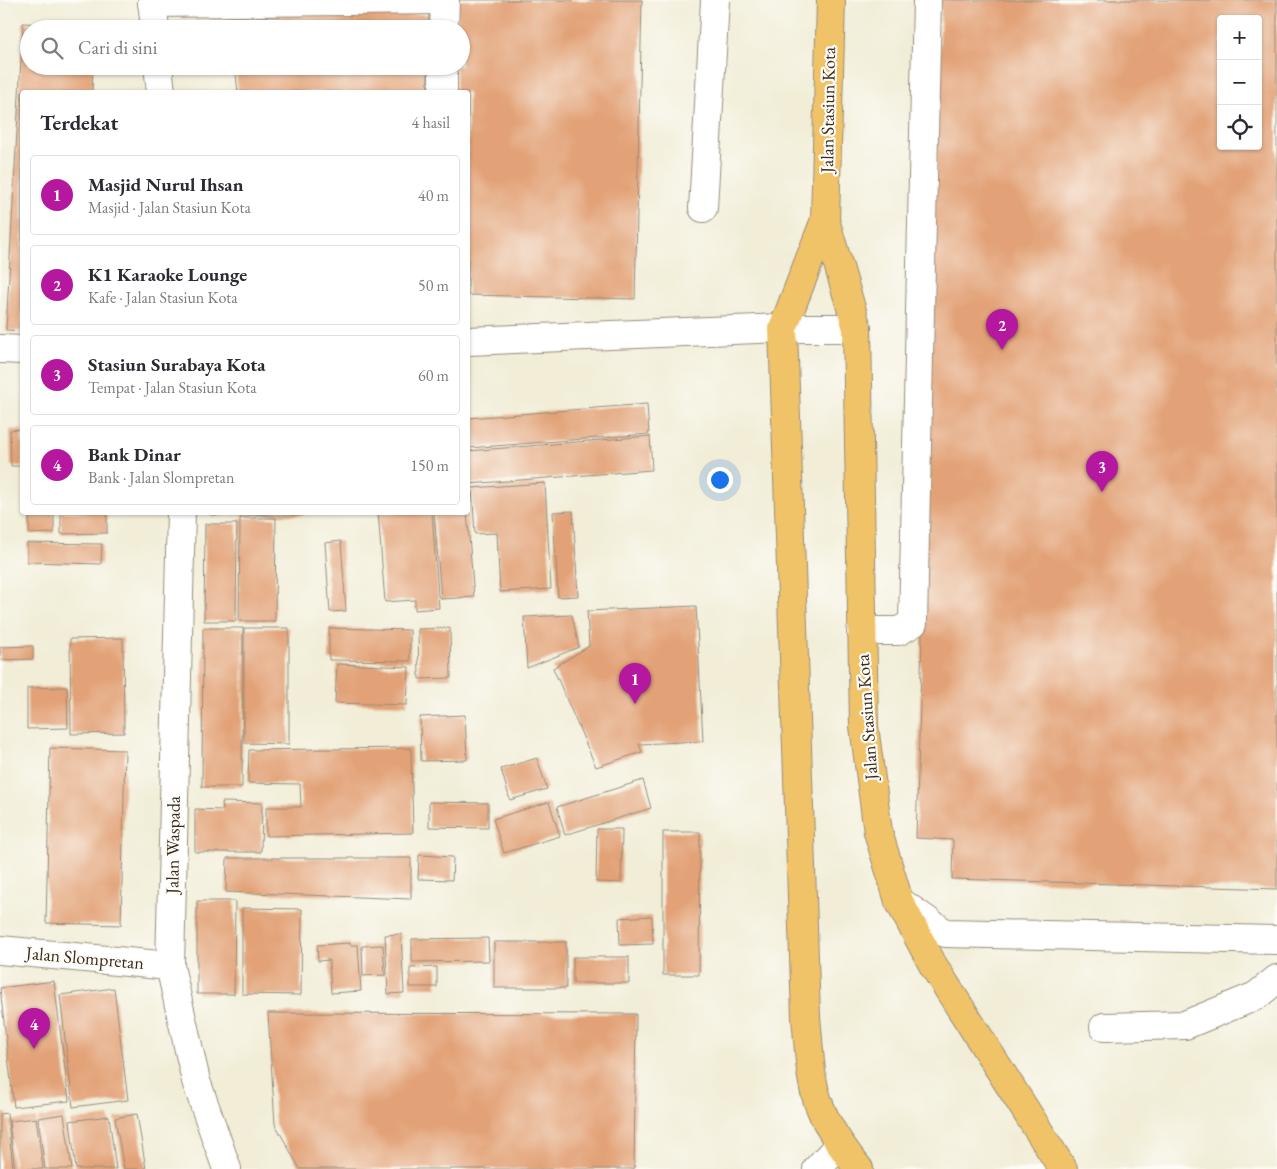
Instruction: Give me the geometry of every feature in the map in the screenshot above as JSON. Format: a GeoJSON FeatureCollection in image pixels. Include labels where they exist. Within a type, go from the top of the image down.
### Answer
{"type":"FeatureCollection","features":[{"type":"Feature","properties":{"kind":"main road","name":"Jalan Stasiun Kota"},"geometry":{"type":"LineString","coordinates":[[831,0],[826,220],[857,328],[864,726],[876,822],[899,901],[933,965],[1063,1169]]}},
{"type":"Feature","properties":{"kind":"main road","name":"Jalan Stasiun Kota"},"geometry":{"type":"LineString","coordinates":[[826,220],[783,328],[806,1017],[812,1080],[822,1113],[839,1145],[859,1169]]}},
{"type":"Feature","properties":{"kind":"street"},"geometry":{"type":"LineString","coordinates":[[153,11],[444,0],[444,20]]}},
{"type":"Feature","properties":{"kind":"street"},"geometry":{"type":"LineString","coordinates":[[703,208],[715,0]]}},
{"type":"Feature","properties":{"kind":"street"},"geometry":{"type":"LineString","coordinates":[[861,631],[899,631],[913,622],[927,0]]}},
{"type":"Feature","properties":{"kind":"street"},"geometry":{"type":"LineString","coordinates":[[159,75],[161,90]]}},
{"type":"Feature","properties":{"kind":"street"},"geometry":{"type":"LineString","coordinates":[[443,90],[444,75]]}},
{"type":"Feature","properties":{"kind":"street"},"geometry":{"type":"LineString","coordinates":[[470,341],[783,328],[857,328]]}},
{"type":"Feature","properties":{"kind":"street"},"geometry":{"type":"LineString","coordinates":[[0,349],[20,350]]}},
{"type":"Feature","properties":{"kind":"street","name":"Jalan Waspada"},"geometry":{"type":"LineString","coordinates":[[181,515],[170,966],[196,1081],[227,1169]]}},
{"type":"Feature","properties":{"kind":"street"},"geometry":{"type":"LineString","coordinates":[[899,901],[945,933],[1277,940]]}},
{"type":"Feature","properties":{"kind":"street","name":"Jalan Slompretan"},"geometry":{"type":"LineString","coordinates":[[0,950],[170,966]]}},
{"type":"Feature","properties":{"kind":"street"},"geometry":{"type":"LineString","coordinates":[[1104,1027],[1185,1025],[1256,996],[1277,979]]}},
{"type":"Feature","properties":{"kind":"street"},"geometry":{"type":"LineString","coordinates":[[817,1169],[839,1145]]}},
{"type":"Feature","properties":{"kind":"building"},"geometry":{"type":"Polygon","coordinates":[[[458,0],[642,0],[635,299],[470,295],[470,90],[456,90],[456,75],[470,75],[470,20],[457,20],[458,0]]]}},
{"type":"Feature","properties":{"kind":"building"},"geometry":{"type":"Polygon","coordinates":[[[941,0],[1277,0],[1277,889],[952,879],[953,840],[916,838],[941,0]]]}},
{"type":"Feature","properties":{"kind":"building"},"geometry":{"type":"Polygon","coordinates":[[[429,14],[429,20],[229,20],[228,15],[429,14]]]}},
{"type":"Feature","properties":{"kind":"building"},"geometry":{"type":"Polygon","coordinates":[[[20,75],[93,75],[92,90],[20,90],[20,331],[6,330],[20,75]]]}},
{"type":"Feature","properties":{"kind":"building"},"geometry":{"type":"Polygon","coordinates":[[[236,75],[428,75],[428,90],[238,90],[236,75]]]}},
{"type":"Feature","properties":{"kind":"building"},"geometry":{"type":"Polygon","coordinates":[[[647,404],[649,434],[470,448],[470,418],[647,404]]]}},
{"type":"Feature","properties":{"kind":"building"},"geometry":{"type":"Polygon","coordinates":[[[20,429],[20,466],[11,466],[10,430],[20,429]]]}},
{"type":"Feature","properties":{"kind":"building"},"geometry":{"type":"Polygon","coordinates":[[[650,436],[652,470],[470,484],[470,451],[650,436]]]}},
{"type":"Feature","properties":{"kind":"building"},"geometry":{"type":"Polygon","coordinates":[[[545,483],[551,589],[500,592],[497,533],[475,534],[472,488],[545,483]]]}},
{"type":"Feature","properties":{"kind":"building"},"geometry":{"type":"Polygon","coordinates":[[[573,511],[578,596],[558,597],[553,512],[573,511]]]}},
{"type":"Feature","properties":{"kind":"building"},"geometry":{"type":"Polygon","coordinates":[[[29,515],[54,515],[54,533],[29,534],[29,515]]]}},
{"type":"Feature","properties":{"kind":"building"},"geometry":{"type":"Polygon","coordinates":[[[61,515],[107,515],[107,533],[61,534],[61,515]]]}},
{"type":"Feature","properties":{"kind":"building"},"geometry":{"type":"Polygon","coordinates":[[[378,515],[432,515],[439,608],[415,610],[415,600],[385,602],[378,515]]]}},
{"type":"Feature","properties":{"kind":"building"},"geometry":{"type":"Polygon","coordinates":[[[434,515],[467,515],[474,597],[441,599],[434,515]]]}},
{"type":"Feature","properties":{"kind":"building"},"geometry":{"type":"Polygon","coordinates":[[[240,518],[276,518],[275,621],[239,621],[240,518]]]}},
{"type":"Feature","properties":{"kind":"building"},"geometry":{"type":"Polygon","coordinates":[[[205,524],[237,524],[236,621],[204,621],[205,524]]]}},
{"type":"Feature","properties":{"kind":"building"},"geometry":{"type":"Polygon","coordinates":[[[341,541],[346,611],[330,612],[325,543],[341,541]]]}},
{"type":"Feature","properties":{"kind":"building"},"geometry":{"type":"Polygon","coordinates":[[[27,543],[102,544],[101,564],[27,562],[27,543]]]}},
{"type":"Feature","properties":{"kind":"building"},"geometry":{"type":"Polygon","coordinates":[[[696,606],[703,741],[639,744],[642,752],[596,767],[553,668],[589,646],[587,611],[696,606]]]}},
{"type":"Feature","properties":{"kind":"building"},"geometry":{"type":"Polygon","coordinates":[[[572,615],[579,647],[527,668],[524,617],[572,615]]]}},
{"type":"Feature","properties":{"kind":"building"},"geometry":{"type":"Polygon","coordinates":[[[203,628],[243,628],[242,787],[202,787],[203,628]]]}},
{"type":"Feature","properties":{"kind":"building"},"geometry":{"type":"Polygon","coordinates":[[[244,628],[289,628],[289,744],[244,743],[244,628]]]}},
{"type":"Feature","properties":{"kind":"building"},"geometry":{"type":"Polygon","coordinates":[[[329,628],[410,630],[410,661],[329,660],[329,628]]]}},
{"type":"Feature","properties":{"kind":"building"},"geometry":{"type":"Polygon","coordinates":[[[450,628],[451,678],[419,679],[418,629],[450,628]]]}},
{"type":"Feature","properties":{"kind":"building"},"geometry":{"type":"Polygon","coordinates":[[[123,638],[124,733],[71,734],[70,639],[123,638]]]}},
{"type":"Feature","properties":{"kind":"building"},"geometry":{"type":"Polygon","coordinates":[[[33,646],[33,659],[0,660],[0,647],[33,646]]]}},
{"type":"Feature","properties":{"kind":"building"},"geometry":{"type":"Polygon","coordinates":[[[337,664],[409,667],[407,705],[335,703],[337,664]]]}},
{"type":"Feature","properties":{"kind":"building"},"geometry":{"type":"Polygon","coordinates":[[[67,687],[68,728],[27,729],[27,688],[67,687]]]}},
{"type":"Feature","properties":{"kind":"building"},"geometry":{"type":"Polygon","coordinates":[[[465,715],[467,760],[421,761],[420,717],[465,715]]]}},
{"type":"Feature","properties":{"kind":"building"},"geometry":{"type":"Polygon","coordinates":[[[50,748],[125,750],[121,925],[46,923],[50,748]]]}},
{"type":"Feature","properties":{"kind":"building"},"geometry":{"type":"Polygon","coordinates":[[[411,748],[413,833],[266,836],[266,807],[301,807],[300,784],[248,783],[249,750],[411,748]]]}},
{"type":"Feature","properties":{"kind":"building"},"geometry":{"type":"Polygon","coordinates":[[[537,758],[547,789],[510,800],[501,769],[537,758]]]}},
{"type":"Feature","properties":{"kind":"building"},"geometry":{"type":"Polygon","coordinates":[[[643,780],[651,808],[565,835],[557,807],[643,780]]]}},
{"type":"Feature","properties":{"kind":"building"},"geometry":{"type":"Polygon","coordinates":[[[222,802],[262,803],[261,852],[195,852],[195,809],[223,810],[222,802]]]}},
{"type":"Feature","properties":{"kind":"building"},"geometry":{"type":"Polygon","coordinates":[[[429,802],[488,803],[488,828],[429,827],[429,802]]]}},
{"type":"Feature","properties":{"kind":"building"},"geometry":{"type":"Polygon","coordinates":[[[549,802],[560,836],[504,853],[493,819],[549,802]]]}},
{"type":"Feature","properties":{"kind":"building"},"geometry":{"type":"Polygon","coordinates":[[[597,829],[622,829],[621,883],[596,882],[597,829]]]}},
{"type":"Feature","properties":{"kind":"building"},"geometry":{"type":"Polygon","coordinates":[[[663,832],[700,832],[699,975],[663,975],[663,832]]]}},
{"type":"Feature","properties":{"kind":"building"},"geometry":{"type":"Polygon","coordinates":[[[419,855],[453,857],[452,880],[418,879],[419,855]]]}},
{"type":"Feature","properties":{"kind":"building"},"geometry":{"type":"Polygon","coordinates":[[[227,858],[411,858],[411,899],[226,892],[227,858]]]}},
{"type":"Feature","properties":{"kind":"building"},"geometry":{"type":"Polygon","coordinates":[[[197,901],[235,901],[234,994],[197,994],[197,901]]]}},
{"type":"Feature","properties":{"kind":"building"},"geometry":{"type":"Polygon","coordinates":[[[242,908],[302,909],[301,995],[242,994],[242,908]]]}},
{"type":"Feature","properties":{"kind":"building"},"geometry":{"type":"Polygon","coordinates":[[[652,916],[653,944],[620,945],[619,918],[652,916]]]}},
{"type":"Feature","properties":{"kind":"building"},"geometry":{"type":"Polygon","coordinates":[[[401,934],[404,993],[388,994],[385,935],[401,934]]]}},
{"type":"Feature","properties":{"kind":"building"},"geometry":{"type":"Polygon","coordinates":[[[488,938],[489,961],[412,962],[412,939],[488,938]]]}},
{"type":"Feature","properties":{"kind":"building"},"geometry":{"type":"Polygon","coordinates":[[[494,942],[566,942],[566,988],[494,988],[494,942]]]}},
{"type":"Feature","properties":{"kind":"building"},"geometry":{"type":"Polygon","coordinates":[[[350,943],[350,945],[358,945],[361,991],[331,993],[329,960],[318,961],[317,945],[350,943]]]}},
{"type":"Feature","properties":{"kind":"building"},"geometry":{"type":"Polygon","coordinates":[[[383,945],[385,975],[363,976],[362,946],[383,945]]]}},
{"type":"Feature","properties":{"kind":"building"},"geometry":{"type":"Polygon","coordinates":[[[573,957],[629,957],[629,983],[573,983],[573,957]]]}},
{"type":"Feature","properties":{"kind":"building"},"geometry":{"type":"Polygon","coordinates":[[[437,967],[437,987],[410,987],[410,968],[437,967]]]}},
{"type":"Feature","properties":{"kind":"building"},"geometry":{"type":"Polygon","coordinates":[[[54,981],[69,1101],[14,1107],[0,988],[54,981]]]}},
{"type":"Feature","properties":{"kind":"building"},"geometry":{"type":"Polygon","coordinates":[[[114,988],[128,1100],[73,1107],[60,995],[114,988]]]}},
{"type":"Feature","properties":{"kind":"building"},"geometry":{"type":"Polygon","coordinates":[[[268,1013],[636,1014],[634,1169],[300,1169],[275,1124],[268,1013]]]}},
{"type":"Feature","properties":{"kind":"building"},"geometry":{"type":"Polygon","coordinates":[[[7,1113],[13,1169],[0,1169],[0,1114],[7,1113]]]}},
{"type":"Feature","properties":{"kind":"building"},"geometry":{"type":"Polygon","coordinates":[[[64,1114],[72,1169],[45,1169],[38,1118],[64,1114]]]}},
{"type":"Feature","properties":{"kind":"building"},"geometry":{"type":"Polygon","coordinates":[[[137,1114],[146,1169],[124,1169],[115,1118],[137,1114]]]}},
{"type":"Feature","properties":{"kind":"building"},"geometry":{"type":"Polygon","coordinates":[[[109,1116],[116,1169],[76,1169],[70,1121],[109,1116]]]}},
{"type":"Feature","properties":{"kind":"building"},"geometry":{"type":"Polygon","coordinates":[[[36,1118],[43,1169],[15,1169],[9,1121],[36,1118]]]}},
{"type":"Feature","properties":{"kind":"place","name":"K1 Karaoke Lounge"},"geometry":{"type":"Point","coordinates":[1002,350]}},
{"type":"Feature","properties":{"kind":"place","name":"Stasiun Surabaya Kota"},"geometry":{"type":"Point","coordinates":[1102,492]}},
{"type":"Feature","properties":{"kind":"place","name":"Masjid Nurul Ihsan"},"geometry":{"type":"Point","coordinates":[635,704]}},
{"type":"Feature","properties":{"kind":"place","name":"Bank Dinar"},"geometry":{"type":"Point","coordinates":[34,1049]}}]}
